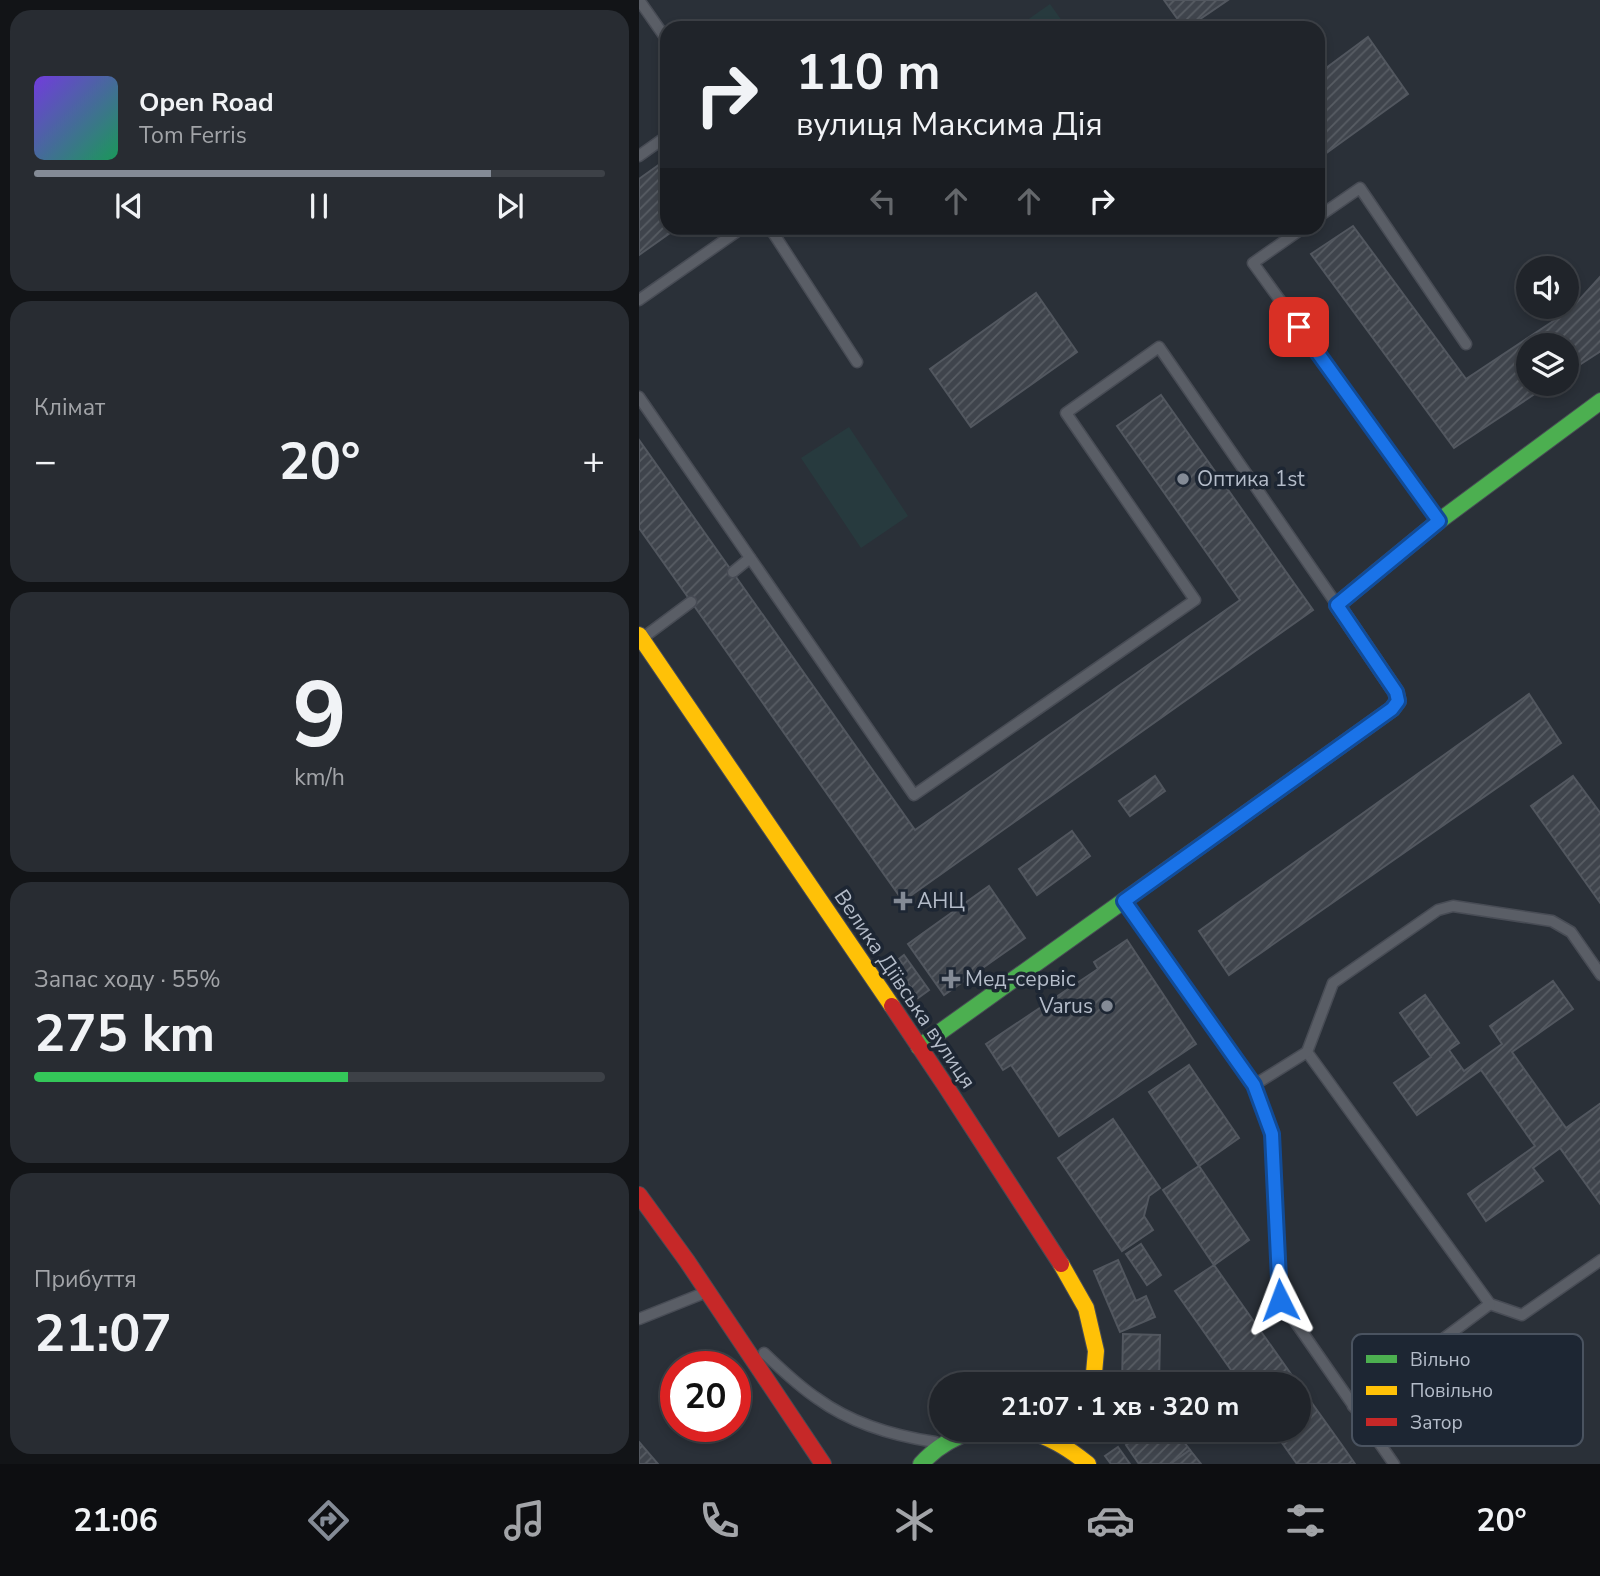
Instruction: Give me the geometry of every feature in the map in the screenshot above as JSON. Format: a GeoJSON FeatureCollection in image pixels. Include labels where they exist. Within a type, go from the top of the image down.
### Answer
{"type":"FeatureCollection","features":[{"type":"Feature","properties":{"kind":"main road"},"geometry":{"type":"LineString","coordinates":[[919,1047],[1392,709],[1398,701],[1396,692],[1337,605],[1439,521],[1600,401]]}},
{"type":"Feature","properties":{"kind":"main road","name":"Велика Діївська вулиця"},"geometry":{"type":"LineString","coordinates":[[640,637],[919,1047],[1051,1248],[1086,1308],[1096,1351],[1094,1372]]}},
{"type":"Feature","properties":{"kind":"main road"},"geometry":{"type":"LineString","coordinates":[[639,1195],[823,1464]]}},
{"type":"Feature","properties":{"kind":"main road"},"geometry":{"type":"LineString","coordinates":[[921,1464],[930,1453],[946,1442]]}},
{"type":"Feature","properties":{"kind":"main road"},"geometry":{"type":"LineString","coordinates":[[1058,1442],[1088,1464]]}},
{"type":"Feature","properties":{"kind":"main road"},"geometry":{"type":"LineString","coordinates":[[1089,1443],[1093,1464]]}},
{"type":"Feature","properties":{"kind":"lane"},"geometry":{"type":"LineString","coordinates":[[639,0],[660,30]]}},
{"type":"Feature","properties":{"kind":"lane"},"geometry":{"type":"LineString","coordinates":[[639,156],[660,141]]}},
{"type":"Feature","properties":{"kind":"lane"},"geometry":{"type":"LineString","coordinates":[[1325,212],[1360,188],[1466,344]]}},
{"type":"Feature","properties":{"kind":"lane"},"geometry":{"type":"LineString","coordinates":[[639,300],[732,235]]}},
{"type":"Feature","properties":{"kind":"lane"},"geometry":{"type":"LineString","coordinates":[[775,235],[857,362]]}},
{"type":"Feature","properties":{"kind":"lane"},"geometry":{"type":"LineString","coordinates":[[1293,235],[1253,263],[1439,521]]}},
{"type":"Feature","properties":{"kind":"lane"},"geometry":{"type":"LineString","coordinates":[[639,397],[914,795],[1195,600],[1066,412],[1159,347],[1337,605]]}},
{"type":"Feature","properties":{"kind":"lane"},"geometry":{"type":"LineString","coordinates":[[733,572],[750,558]]}},
{"type":"Feature","properties":{"kind":"lane"},"geometry":{"type":"LineString","coordinates":[[640,637],[691,602]]}},
{"type":"Feature","properties":{"kind":"lane"},"geometry":{"type":"LineString","coordinates":[[1124,901],[1254,1085],[1272,1134],[1280,1300],[1352,1405]]}},
{"type":"Feature","properties":{"kind":"lane"},"geometry":{"type":"LineString","coordinates":[[1254,1085],[1307,1052],[1333,983],[1438,909],[1453,906],[1552,921],[1571,932],[1600,975]]}},
{"type":"Feature","properties":{"kind":"lane"},"geometry":{"type":"LineString","coordinates":[[1307,1052],[1490,1304],[1522,1315],[1600,1260]]}},
{"type":"Feature","properties":{"kind":"lane"},"geometry":{"type":"LineString","coordinates":[[639,1319],[707,1292]]}},
{"type":"Feature","properties":{"kind":"lane"},"geometry":{"type":"LineString","coordinates":[[1450,1334],[1490,1304]]}},
{"type":"Feature","properties":{"kind":"lane"},"geometry":{"type":"LineString","coordinates":[[725,1319],[806,1391],[836,1411],[875,1427],[929,1441]]}},
{"type":"Feature","properties":{"kind":"lane"},"geometry":{"type":"LineString","coordinates":[[1381,1446],[1394,1464]]}},
{"type":"Feature","properties":{"kind":"green space"},"geometry":{"type":"Polygon","coordinates":[[[1050,4],[1062,21],[1026,21],[1050,4]]]}},
{"type":"Feature","properties":{"kind":"green space"},"geometry":{"type":"Polygon","coordinates":[[[849,427],[908,516],[861,548],[801,458],[849,427]]]}},
{"type":"Feature","properties":{"kind":"building"},"geometry":{"type":"Polygon","coordinates":[[[1164,0],[1228,0],[1197,21],[1179,21],[1164,0]]]}},
{"type":"Feature","properties":{"kind":"building"},"geometry":{"type":"Polygon","coordinates":[[[1368,37],[1408,94],[1325,154],[1325,69],[1368,37]]]}},
{"type":"Feature","properties":{"kind":"building"},"geometry":{"type":"Polygon","coordinates":[[[660,164],[660,235],[667,235],[639,255],[639,179],[660,164]]]}},
{"type":"Feature","properties":{"kind":"building"},"geometry":{"type":"Polygon","coordinates":[[[1353,226],[1466,379],[1516,346],[1516,396],[1532,396],[1454,448],[1311,254],[1353,226]]]}},
{"type":"Feature","properties":{"kind":"building"},"geometry":{"type":"Polygon","coordinates":[[[1601,276],[1601,351],[1579,365],[1579,333],[1535,333],[1556,319],[1579,319],[1579,300],[1601,276]]]}},
{"type":"Feature","properties":{"kind":"building"},"geometry":{"type":"Polygon","coordinates":[[[1036,293],[1077,352],[971,427],[930,369],[1036,293]]]}},
{"type":"Feature","properties":{"kind":"building"},"geometry":{"type":"Polygon","coordinates":[[[1161,395],[1313,610],[903,901],[639,528],[639,440],[915,830],[1240,600],[1117,426],[1161,395]]]}},
{"type":"Feature","properties":{"kind":"building"},"geometry":{"type":"Polygon","coordinates":[[[1529,694],[1561,743],[1229,975],[1199,931],[1529,694]]]}},
{"type":"Feature","properties":{"kind":"building"},"geometry":{"type":"Polygon","coordinates":[[[1155,776],[1165,791],[1130,816],[1119,801],[1155,776]]]}},
{"type":"Feature","properties":{"kind":"building"},"geometry":{"type":"Polygon","coordinates":[[[1573,776],[1601,814],[1601,904],[1531,806],[1573,776]]]}},
{"type":"Feature","properties":{"kind":"building"},"geometry":{"type":"Polygon","coordinates":[[[1072,831],[1090,856],[1037,895],[1019,869],[1072,831]]]}},
{"type":"Feature","properties":{"kind":"building"},"geometry":{"type":"Polygon","coordinates":[[[989,886],[1025,938],[944,995],[908,944],[989,886]]]}},
{"type":"Feature","properties":{"kind":"building","name":"Varus"},"geometry":{"type":"Polygon","coordinates":[[[1127,940],[1196,1044],[1059,1136],[1011,1065],[1003,1070],[986,1044],[1098,969],[1094,962],[1127,940]]]}},
{"type":"Feature","properties":{"kind":"building"},"geometry":{"type":"Polygon","coordinates":[[[904,955],[929,990],[918,998],[897,967],[902,963],[899,959],[904,955]]]}},
{"type":"Feature","properties":{"kind":"building"},"geometry":{"type":"Polygon","coordinates":[[[1553,981],[1573,1009],[1512,1052],[1566,1128],[1601,1103],[1601,1205],[1560,1148],[1533,1168],[1543,1181],[1486,1221],[1468,1194],[1535,1146],[1481,1070],[1417,1115],[1394,1083],[1431,1057],[1400,1013],[1425,995],[1459,1043],[1449,1050],[1464,1071],[1502,1044],[1490,1026],[1553,981]]]}},
{"type":"Feature","properties":{"kind":"building"},"geometry":{"type":"Polygon","coordinates":[[[1189,1065],[1239,1138],[1199,1166],[1149,1092],[1189,1065]]]}},
{"type":"Feature","properties":{"kind":"building"},"geometry":{"type":"Polygon","coordinates":[[[1113,1119],[1160,1188],[1149,1196],[1144,1216],[1153,1230],[1122,1251],[1058,1158],[1113,1119]]]}},
{"type":"Feature","properties":{"kind":"building"},"geometry":{"type":"Polygon","coordinates":[[[1199,1166],[1249,1240],[1214,1265],[1163,1190],[1199,1166]]]}},
{"type":"Feature","properties":{"kind":"building"},"geometry":{"type":"Polygon","coordinates":[[[1141,1244],[1161,1275],[1147,1285],[1126,1254],[1141,1244]]]}},
{"type":"Feature","properties":{"kind":"building"},"geometry":{"type":"Polygon","coordinates":[[[1118,1260],[1136,1301],[1146,1296],[1155,1317],[1120,1332],[1094,1271],[1118,1260]]]}},
{"type":"Feature","properties":{"kind":"building"},"geometry":{"type":"Polygon","coordinates":[[[1214,1265],[1290,1372],[1232,1372],[1175,1291],[1214,1265]]]}},
{"type":"Feature","properties":{"kind":"building"},"geometry":{"type":"Polygon","coordinates":[[[1123,1334],[1160,1335],[1159,1372],[1122,1372],[1123,1334]]]}},
{"type":"Feature","properties":{"kind":"building"},"geometry":{"type":"Polygon","coordinates":[[[1311,1402],[1355,1464],[1297,1464],[1281,1442],[1311,1442],[1311,1402]]]}},
{"type":"Feature","properties":{"kind":"building"},"geometry":{"type":"Polygon","coordinates":[[[639,1442],[658,1464],[639,1464],[639,1442]]]}},
{"type":"Feature","properties":{"kind":"building"},"geometry":{"type":"Polygon","coordinates":[[[1130,1442],[1184,1442],[1190,1450],[1170,1464],[1139,1464],[1126,1445],[1130,1442]]]}},
{"type":"Feature","properties":{"kind":"building"},"geometry":{"type":"Polygon","coordinates":[[[1118,1447],[1130,1464],[1111,1464],[1105,1456],[1118,1447]]]}},
{"type":"Feature","properties":{"kind":"building"},"geometry":{"type":"Polygon","coordinates":[[[1190,1450],[1201,1464],[1170,1464],[1190,1450]]]}},
{"type":"Feature","properties":{"kind":"traffic: fast"},"geometry":{"type":"LineString","coordinates":[[1378,571],[1439,521],[1601,401]]}},
{"type":"Feature","properties":{"kind":"traffic: fast"},"geometry":{"type":"LineString","coordinates":[[919,1047],[1234,822]]}},
{"type":"Feature","properties":{"kind":"traffic: fast"},"geometry":{"type":"LineString","coordinates":[[921,1464],[948,1442]]}},
{"type":"Feature","properties":{"kind":"traffic: slow"},"geometry":{"type":"LineString","coordinates":[[1234,822],[1392,709],[1398,701],[1396,692],[1337,605],[1378,571]]}},
{"type":"Feature","properties":{"kind":"traffic: slow"},"geometry":{"type":"LineString","coordinates":[[639,635],[892,1006]]}},
{"type":"Feature","properties":{"kind":"traffic: slow"},"geometry":{"type":"LineString","coordinates":[[1061,1264],[1086,1308],[1096,1351],[1094,1372]]}},
{"type":"Feature","properties":{"kind":"traffic: slow"},"geometry":{"type":"LineString","coordinates":[[1056,1442],[1088,1464]]}},
{"type":"Feature","properties":{"kind":"traffic: jam"},"geometry":{"type":"LineString","coordinates":[[892,1006],[1061,1264]]}},
{"type":"Feature","properties":{"kind":"traffic: jam"},"geometry":{"type":"LineString","coordinates":[[639,1195],[687,1261],[823,1464]]}},
{"type":"Feature","properties":{"kind":"place","name":"Оптика 1st"},"geometry":{"type":"Point","coordinates":[1183,479]}},
{"type":"Feature","properties":{"kind":"place","name":"АНЦ"},"geometry":{"type":"Point","coordinates":[903,901]}},
{"type":"Feature","properties":{"kind":"place","name":"Мед-сервіс"},"geometry":{"type":"Point","coordinates":[951,979]}},
{"type":"Feature","properties":{"kind":"place","name":"Varus"},"geometry":{"type":"Point","coordinates":[1107,1006]}},
{"type":"Feature","properties":{"kind":"route"},"geometry":{"type":"LineString","coordinates":[[1280,1300],[1272,1134],[1254,1085],[1124,901],[1392,709],[1398,701],[1396,692],[1337,605],[1439,521],[1299,327]]}}]}
